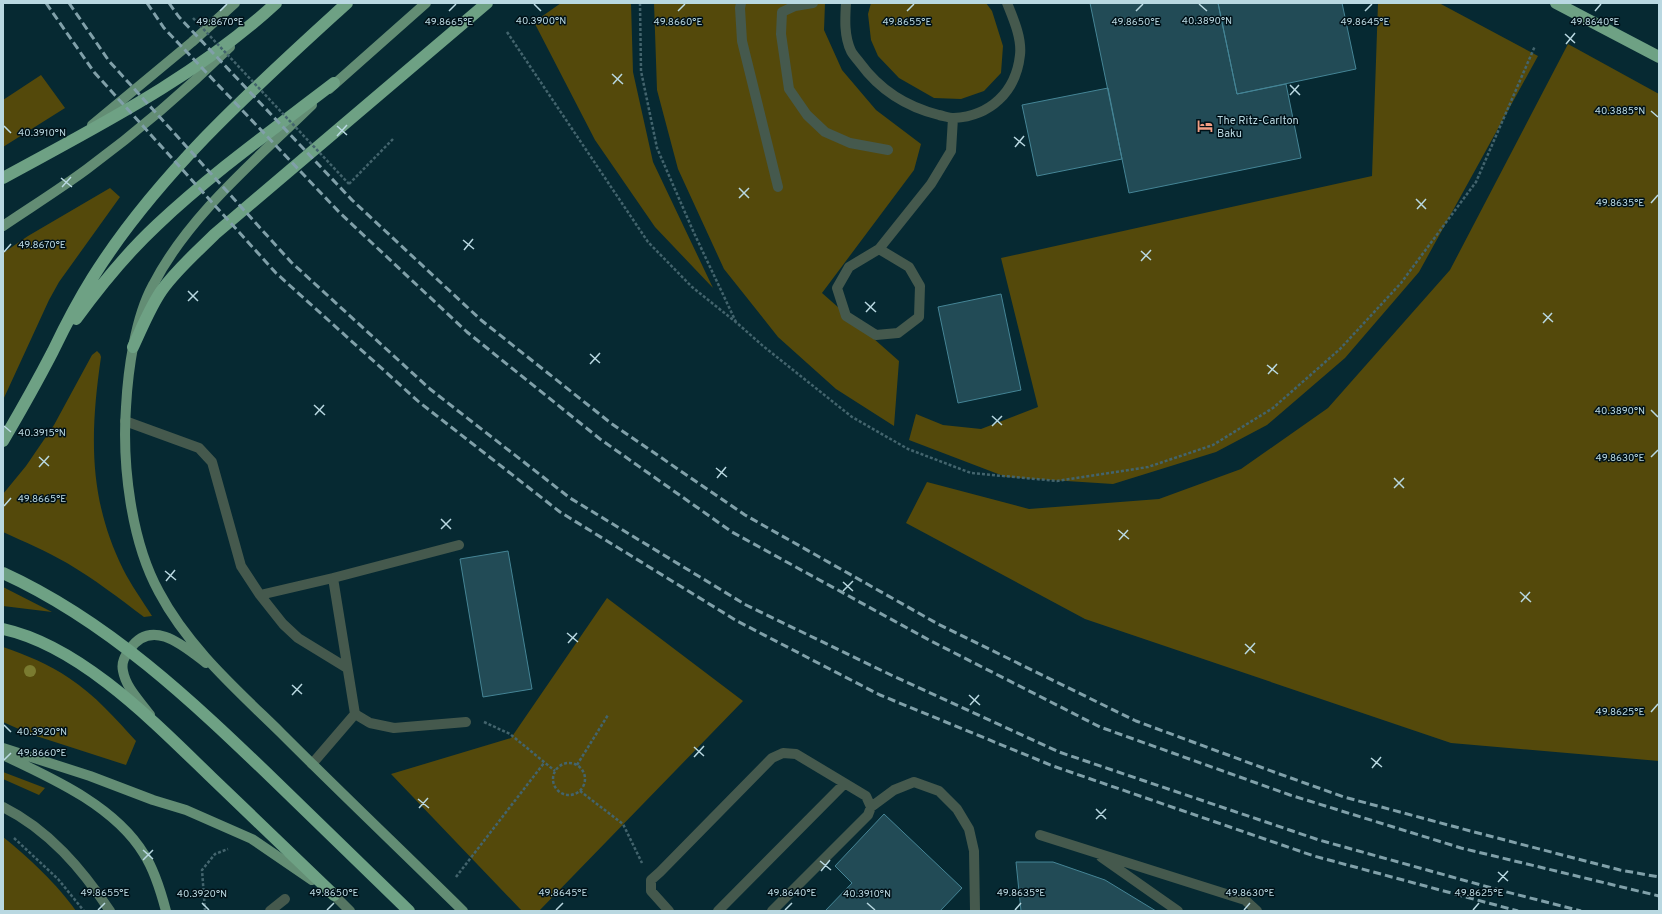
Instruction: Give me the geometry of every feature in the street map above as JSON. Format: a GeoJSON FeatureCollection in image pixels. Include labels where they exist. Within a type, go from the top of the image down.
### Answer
{"type":"FeatureCollection","features":[{"type":"Feature","properties":{"kind":"highway"},"geometry":{"type":"LineString","coordinates":[[3,178],[173,82],[202,63],[256,22],[276,3]]}},
{"type":"Feature","properties":{"kind":"highway"},"geometry":{"type":"LineString","coordinates":[[3,441],[52,352],[72,312],[93,277],[121,236],[156,192],[218,125],[302,43],[347,3]]}},
{"type":"Feature","properties":{"kind":"highway"},"geometry":{"type":"LineString","coordinates":[[134,347],[148,314],[161,290],[192,256],[215,234],[487,3]]}},
{"type":"Feature","properties":{"kind":"highway"},"geometry":{"type":"LineString","coordinates":[[1556,3],[1659,57]]}},
{"type":"Feature","properties":{"kind":"highway"},"geometry":{"type":"LineString","coordinates":[[52,352],[107,279],[156,225],[220,171],[334,83]]}},
{"type":"Feature","properties":{"kind":"highway"},"geometry":{"type":"LineString","coordinates":[[3,573],[56,600],[102,630],[183,694],[233,740],[409,911]]}},
{"type":"Feature","properties":{"kind":"highway"},"geometry":{"type":"LineString","coordinates":[[3,629],[49,646],[76,660],[114,689],[161,730],[334,895]]}},
{"type":"Feature","properties":{"kind":"main road"},"geometry":{"type":"LineString","coordinates":[[72,140],[163,67],[235,3]]}},
{"type":"Feature","properties":{"kind":"main road"},"geometry":{"type":"LineString","coordinates":[[426,3],[334,83],[220,195],[177,246],[152,286],[142,310],[127,389],[125,421],[126,466],[130,500],[141,547],[158,590],[180,627],[222,675],[462,911]]}},
{"type":"Feature","properties":{"kind":"main road"},"geometry":{"type":"LineString","coordinates":[[3,226],[85,170],[128,138],[211,65],[256,22]]}},
{"type":"Feature","properties":{"kind":"main road"},"geometry":{"type":"LineString","coordinates":[[161,730],[128,685],[122,670],[123,658],[133,644],[143,637],[155,634],[175,640],[222,675]]}},
{"type":"Feature","properties":{"kind":"main road"},"geometry":{"type":"LineString","coordinates":[[3,748],[90,776],[153,800],[186,810],[252,839],[334,895],[350,911]]}},
{"type":"Feature","properties":{"kind":"main road"},"geometry":{"type":"LineString","coordinates":[[3,755],[38,771],[85,798],[108,814],[128,834],[144,854],[159,885],[166,911]]}},
{"type":"Feature","properties":{"kind":"main road"},"geometry":{"type":"LineString","coordinates":[[3,807],[16,813],[40,830],[66,855],[90,882],[110,911]]}},
{"type":"Feature","properties":{"kind":"lane"},"geometry":{"type":"LineString","coordinates":[[741,3],[742,42],[778,187]]}},
{"type":"Feature","properties":{"kind":"lane"},"geometry":{"type":"LineString","coordinates":[[813,3],[782,7],[781,34],[789,89],[807,115],[825,132],[850,144],[888,150]]}},
{"type":"Feature","properties":{"kind":"lane"},"geometry":{"type":"LineString","coordinates":[[846,3],[844,24],[851,51],[867,73],[886,90],[904,102],[922,111],[953,118],[978,114],[1000,100],[1014,81],[1020,55],[1016,25],[1007,3]]}},
{"type":"Feature","properties":{"kind":"lane"},"geometry":{"type":"LineString","coordinates":[[879,249],[909,267],[920,286],[919,316],[898,333],[876,334],[846,316],[837,288],[849,267],[879,249],[931,184],[951,151],[953,118]]}},
{"type":"Feature","properties":{"kind":"lane"},"geometry":{"type":"LineString","coordinates":[[125,421],[199,448],[206,454],[212,462],[241,566],[260,595],[283,624],[298,638],[347,668]]}},
{"type":"Feature","properties":{"kind":"lane"},"geometry":{"type":"LineString","coordinates":[[260,595],[459,545]]}},
{"type":"Feature","properties":{"kind":"lane"},"geometry":{"type":"LineString","coordinates":[[332,578],[355,714],[370,723],[394,728],[466,722]]}},
{"type":"Feature","properties":{"kind":"lane"},"geometry":{"type":"LineString","coordinates":[[312,764],[355,714]]}},
{"type":"Feature","properties":{"kind":"lane"},"geometry":{"type":"LineString","coordinates":[[670,911],[651,891],[651,880],[772,758],[784,753],[796,754],[866,796],[871,807]]}},
{"type":"Feature","properties":{"kind":"lane"},"geometry":{"type":"LineString","coordinates":[[772,911],[868,815],[871,807],[894,790],[914,782],[939,791],[957,809],[969,829],[974,851],[975,911]]}},
{"type":"Feature","properties":{"kind":"lane"},"geometry":{"type":"LineString","coordinates":[[718,911],[844,784]]}},
{"type":"Feature","properties":{"kind":"lane"},"geometry":{"type":"LineString","coordinates":[[1040,835],[1245,900],[1257,911]]}},
{"type":"Feature","properties":{"kind":"lane"},"geometry":{"type":"LineString","coordinates":[[1095,852],[1178,911]]}},
{"type":"Feature","properties":{"kind":"lane"},"geometry":{"type":"LineString","coordinates":[[270,911],[285,899]]}},
{"type":"Feature","properties":{"kind":"path"},"geometry":{"type":"LineString","coordinates":[[640,3],[641,71],[657,148],[694,234],[737,323]]}},
{"type":"Feature","properties":{"kind":"path"},"geometry":{"type":"LineString","coordinates":[[193,18],[349,184],[392,139]]}},
{"type":"Feature","properties":{"kind":"path"},"geometry":{"type":"LineString","coordinates":[[507,32],[648,242],[692,287],[763,346],[852,417],[908,449],[971,473],[1057,481],[1148,467],[1213,445],[1273,408],[1340,349],[1401,283],[1476,182],[1536,46]]}},
{"type":"Feature","properties":{"kind":"path"},"geometry":{"type":"LineString","coordinates":[[577,765],[608,714]]}},
{"type":"Feature","properties":{"kind":"path"},"geometry":{"type":"LineString","coordinates":[[466,722],[479,720],[494,725],[510,734],[555,771]]}},
{"type":"Feature","properties":{"kind":"path"},"geometry":{"type":"LineString","coordinates":[[456,877],[544,762]]}},
{"type":"Feature","properties":{"kind":"path"},"geometry":{"type":"LineString","coordinates":[[567,762],[577,765],[584,772],[584,782],[580,791],[570,795],[560,793],[554,785],[553,775],[555,771],[558,767],[567,762]]}},
{"type":"Feature","properties":{"kind":"path"},"geometry":{"type":"LineString","coordinates":[[580,791],[623,824],[651,880]]}},
{"type":"Feature","properties":{"kind":"path"},"geometry":{"type":"LineString","coordinates":[[11,835],[58,879],[84,911]]}},
{"type":"Feature","properties":{"kind":"path"},"geometry":{"type":"LineString","coordinates":[[205,911],[202,870],[215,854],[252,839]]}},
{"type":"Feature","properties":{"kind":"shaded area"},"geometry":{"type":"Polygon","coordinates":[[[561,3],[631,3],[633,72],[653,162],[713,288],[655,227],[595,140],[534,22],[561,3]]]}},
{"type":"Feature","properties":{"kind":"shaded area"},"geometry":{"type":"Polygon","coordinates":[[[654,3],[825,3],[824,30],[842,70],[876,110],[921,144],[914,170],[822,293],[899,361],[894,426],[836,389],[778,337],[724,269],[678,169],[657,90],[654,3]]]}},
{"type":"Feature","properties":{"kind":"shaded area"},"geometry":{"type":"Polygon","coordinates":[[[871,3],[986,3],[992,11],[1003,46],[1001,73],[984,91],[961,99],[934,98],[899,78],[878,56],[871,40],[868,14],[871,3]]]}},
{"type":"Feature","properties":{"kind":"shaded area"},"geometry":{"type":"Polygon","coordinates":[[[1378,3],[1439,3],[1538,56],[1419,272],[1345,358],[1267,425],[1216,452],[1113,484],[1006,477],[909,440],[916,414],[943,425],[981,429],[1038,407],[1001,258],[1372,176],[1378,3]]]}},
{"type":"Feature","properties":{"kind":"shaded area"},"geometry":{"type":"Polygon","coordinates":[[[1568,44],[1659,94],[1659,761],[1451,743],[1085,619],[906,523],[927,482],[1029,509],[1159,499],[1241,469],[1328,408],[1450,270],[1568,44]]]}},
{"type":"Feature","properties":{"kind":"shaded area"},"geometry":{"type":"Polygon","coordinates":[[[41,75],[65,108],[3,147],[3,100],[41,75]]]}},
{"type":"Feature","properties":{"kind":"shaded area"},"geometry":{"type":"Polygon","coordinates":[[[110,188],[120,197],[59,282],[49,300],[3,400],[3,253],[28,236],[110,188]]]}},
{"type":"Feature","properties":{"kind":"shaded area"},"geometry":{"type":"Polygon","coordinates":[[[97,351],[101,357],[97,385],[94,439],[98,491],[103,517],[123,569],[152,616],[144,617],[97,582],[67,563],[3,532],[3,494],[26,466],[54,425],[92,355],[97,351]]]}},
{"type":"Feature","properties":{"kind":"shaded area"},"geometry":{"type":"Polygon","coordinates":[[[3,587],[52,612],[3,606],[3,587]]]}},
{"type":"Feature","properties":{"kind":"shaded area"},"geometry":{"type":"Polygon","coordinates":[[[607,598],[743,701],[539,911],[522,911],[391,774],[511,738],[607,598]]]}},
{"type":"Feature","properties":{"kind":"shaded area"},"geometry":{"type":"Polygon","coordinates":[[[3,647],[53,668],[79,685],[105,708],[136,741],[126,765],[30,734],[3,722],[3,647]]]}},
{"type":"Feature","properties":{"kind":"shaded area"},"geometry":{"type":"Polygon","coordinates":[[[3,772],[45,788],[39,795],[3,779],[3,772]]]}},
{"type":"Feature","properties":{"kind":"shaded area"},"geometry":{"type":"Polygon","coordinates":[[[3,837],[22,853],[61,891],[76,911],[3,911],[3,837]]]}},
{"type":"Feature","properties":{"kind":"building","name":"The Ritz-Carlton Baku"},"geometry":{"type":"Polygon","coordinates":[[[1090,3],[1218,3],[1237,94],[1286,84],[1301,158],[1129,193],[1090,3]]]}},
{"type":"Feature","properties":{"kind":"building"},"geometry":{"type":"Polygon","coordinates":[[[1218,3],[1342,3],[1356,69],[1237,94],[1218,3]]]}},
{"type":"Feature","properties":{"kind":"building"},"geometry":{"type":"Polygon","coordinates":[[[1108,88],[1122,159],[1037,176],[1022,105],[1108,88]]]}},
{"type":"Feature","properties":{"kind":"building"},"geometry":{"type":"Polygon","coordinates":[[[1001,294],[1021,390],[958,403],[938,307],[1001,294]]]}},
{"type":"Feature","properties":{"kind":"building"},"geometry":{"type":"Polygon","coordinates":[[[508,551],[532,689],[483,697],[460,559],[508,551]]]}},
{"type":"Feature","properties":{"kind":"building"},"geometry":{"type":"Polygon","coordinates":[[[884,814],[962,888],[940,911],[825,911],[852,883],[835,866],[884,814]]]}},
{"type":"Feature","properties":{"kind":"building"},"geometry":{"type":"Polygon","coordinates":[[[1016,862],[1053,862],[1105,880],[1156,911],[1021,911],[1016,862]]]}},
{"type":"Feature","properties":{"kind":"railway"},"geometry":{"type":"LineString","coordinates":[[46,3],[94,72],[276,273],[419,402],[560,512],[737,621],[880,695],[1053,766],[1314,856],[1518,911]]}},
{"type":"Feature","properties":{"kind":"railway"},"geometry":{"type":"LineString","coordinates":[[69,3],[109,61],[291,262],[430,389],[570,498],[746,605],[891,675],[1059,752],[1319,840],[1581,911]]}},
{"type":"Feature","properties":{"kind":"railway"},"geometry":{"type":"LineString","coordinates":[[147,3],[164,28],[340,213],[467,332],[600,439],[732,532],[929,640],[1100,727],[1290,795],[1461,848],[1659,896]]}},
{"type":"Feature","properties":{"kind":"railway"},"geometry":{"type":"LineString","coordinates":[[169,3],[179,17],[352,200],[481,320],[612,424],[745,515],[938,624],[1136,721],[1344,797],[1620,870],[1659,877]]}},
{"type":"Feature","properties":{"kind":"place","name":"The Ritz-Carlton Baku"},"geometry":{"type":"Point","coordinates":[1205,126]}}]}
